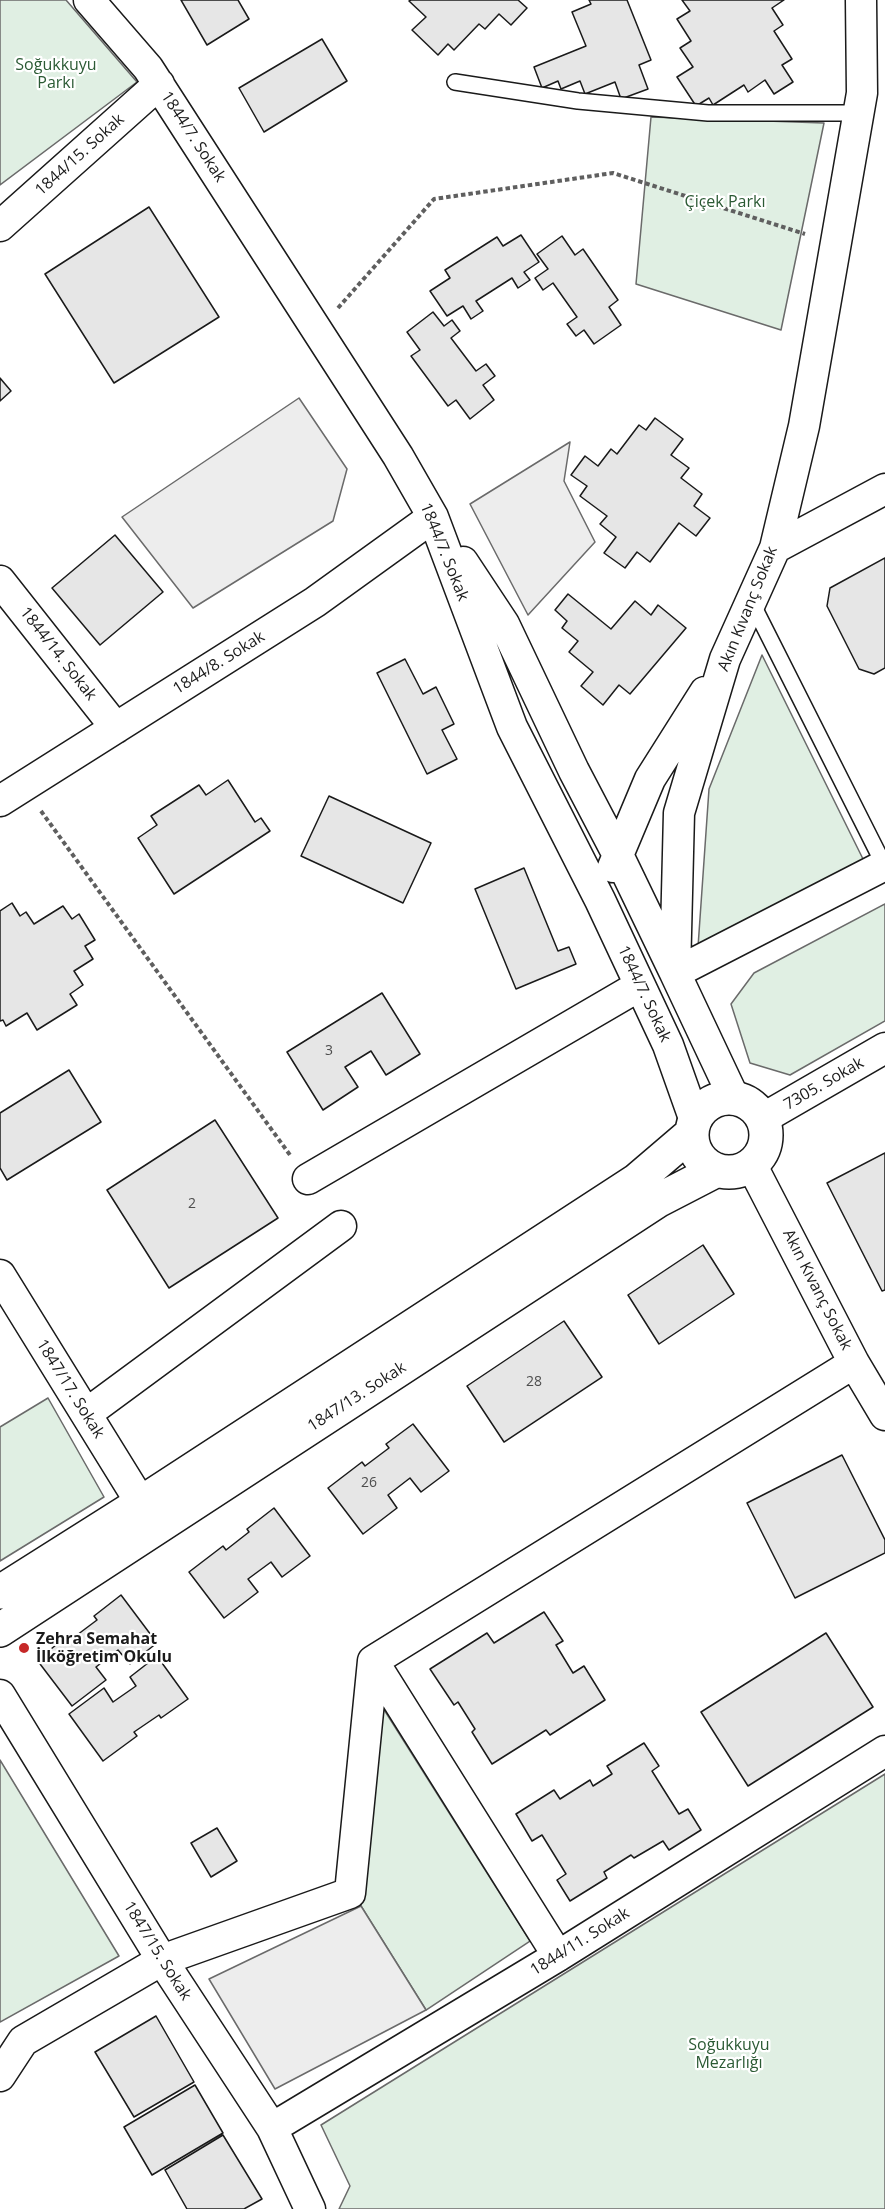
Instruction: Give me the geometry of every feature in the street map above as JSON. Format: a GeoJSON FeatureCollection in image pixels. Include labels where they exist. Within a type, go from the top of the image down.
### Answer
{"type":"FeatureCollection","features":[{"type":"Feature","properties":{"kind":"main road"},"geometry":{"type":"LineString","coordinates":[[734,1098],[746,1102],[762,1119],[765,1131],[764,1144],[759,1155],[741,1170],[729,1172],[717,1170],[698,1156],[693,1144],[693,1127],[701,1110],[711,1103],[734,1098]]}},
{"type":"Feature","properties":{"kind":"main road","name":"1847/13. Sokak"},"geometry":{"type":"LineString","coordinates":[[0,1592],[141,1503],[637,1180],[693,1127]]}},
{"type":"Feature","properties":{"kind":"main road","name":"1847/13. Sokak"},"geometry":{"type":"LineString","coordinates":[[0,1630],[659,1200],[717,1170]]}},
{"type":"Feature","properties":{"kind":"street","name":"1844/7. Sokak"},"geometry":{"type":"LineString","coordinates":[[89,0],[159,84],[399,456],[433,518],[513,727],[600,900],[668,1045],[693,1127]]}},
{"type":"Feature","properties":{"kind":"street","name":"Akın Kıvanç Sokak"},"geometry":{"type":"LineString","coordinates":[[734,1098],[675,973],[679,813],[725,659],[775,548],[804,426],[862,93],[861,0]]}},
{"type":"Feature","properties":{"kind":"street","name":"1844/15. Sokak"},"geometry":{"type":"LineString","coordinates":[[0,226],[159,84]]}},
{"type":"Feature","properties":{"kind":"street"},"geometry":{"type":"LineString","coordinates":[[775,548],[885,489]]}},
{"type":"Feature","properties":{"kind":"street"},"geometry":{"type":"LineString","coordinates":[[433,518],[504,624],[574,771],[675,973],[885,865]]}},
{"type":"Feature","properties":{"kind":"street","name":"1844/8. Sokak"},"geometry":{"type":"LineString","coordinates":[[12,794],[315,602],[433,518]]}},
{"type":"Feature","properties":{"kind":"street","name":"1844/14. Sokak"},"geometry":{"type":"LineString","coordinates":[[0,580],[116,728]]}},
{"type":"Feature","properties":{"kind":"street"},"geometry":{"type":"LineString","coordinates":[[600,900],[650,779],[725,659]]}},
{"type":"Feature","properties":{"kind":"street"},"geometry":{"type":"LineString","coordinates":[[308,1179],[639,986]]}},
{"type":"Feature","properties":{"kind":"street","name":"7305. Sokak"},"geometry":{"type":"LineString","coordinates":[[762,1119],[885,1048]]}},
{"type":"Feature","properties":{"kind":"street","name":"Akın Kıvanç Sokak"},"geometry":{"type":"LineString","coordinates":[[751,1164],[855,1363],[885,1415]]}},
{"type":"Feature","properties":{"kind":"street"},"geometry":{"type":"LineString","coordinates":[[86,1414],[341,1226]]}},
{"type":"Feature","properties":{"kind":"street","name":"1847/17. Sokak"},"geometry":{"type":"LineString","coordinates":[[0,1275],[141,1503]]}},
{"type":"Feature","properties":{"kind":"street"},"geometry":{"type":"LineString","coordinates":[[374,1661],[855,1363]]}},
{"type":"Feature","properties":{"kind":"street"},"geometry":{"type":"LineString","coordinates":[[374,1661],[558,1956]]}},
{"type":"Feature","properties":{"kind":"street"},"geometry":{"type":"LineString","coordinates":[[0,2076],[23,2041],[162,1960],[350,1893],[374,1661]]}},
{"type":"Feature","properties":{"kind":"street","name":"1847/15. Sokak"},"geometry":{"type":"LineString","coordinates":[[0,1695],[162,1960],[272,2128],[310,2209]]}},
{"type":"Feature","properties":{"kind":"street","name":"1844/11. Sokak"},"geometry":{"type":"LineString","coordinates":[[272,2128],[558,1956],[885,1750]]}},
{"type":"Feature","properties":{"kind":"lane"},"geometry":{"type":"LineString","coordinates":[[455,82],[578,101],[708,113],[858,113]]}},
{"type":"Feature","properties":{"kind":"lane"},"geometry":{"type":"LineString","coordinates":[[752,601],[885,865]]}},
{"type":"Feature","properties":{"kind":"path"},"geometry":{"type":"LineString","coordinates":[[318,331],[434,199],[613,173],[836,244]]}},
{"type":"Feature","properties":{"kind":"path"},"geometry":{"type":"LineString","coordinates":[[12,794],[308,1179]]}},
{"type":"Feature","properties":{"kind":"green space","name":"Soğukkuyu Parkı"},"geometry":{"type":"Polygon","coordinates":[[[0,0],[66,0],[137,82],[0,185],[0,0]]]}},
{"type":"Feature","properties":{"kind":"green space","name":"Çiçek Parkı"},"geometry":{"type":"Polygon","coordinates":[[[651,117],[824,123],[781,330],[636,284],[651,117]]]}},
{"type":"Feature","properties":{"kind":"green space"},"geometry":{"type":"Polygon","coordinates":[[[762,655],[864,861],[698,947],[709,789],[762,655]]]}},
{"type":"Feature","properties":{"kind":"green space"},"geometry":{"type":"Polygon","coordinates":[[[885,904],[885,1021],[790,1075],[750,1063],[731,1004],[754,973],[885,904]]]}},
{"type":"Feature","properties":{"kind":"green space"},"geometry":{"type":"Polygon","coordinates":[[[48,1398],[104,1497],[0,1561],[0,1427],[48,1398]]]}},
{"type":"Feature","properties":{"kind":"green space"},"geometry":{"type":"Polygon","coordinates":[[[383,1708],[530,1941],[426,2010],[361,1906],[383,1708]]]}},
{"type":"Feature","properties":{"kind":"green space"},"geometry":{"type":"Polygon","coordinates":[[[0,1760],[119,1956],[0,2022],[0,1760]]]}},
{"type":"Feature","properties":{"kind":"green space","name":"Soğukkuyu Mezarlığı"},"geometry":{"type":"Polygon","coordinates":[[[885,1774],[885,2209],[339,2209],[350,2186],[321,2125],[885,1774]]]}},
{"type":"Feature","properties":{"kind":"shaded area"},"geometry":{"type":"Polygon","coordinates":[[[299,398],[347,469],[333,521],[193,608],[122,517],[299,398]]]}},
{"type":"Feature","properties":{"kind":"shaded area"},"geometry":{"type":"Polygon","coordinates":[[[570,442],[564,481],[595,542],[528,615],[470,504],[570,442]]]}},
{"type":"Feature","properties":{"kind":"shaded area"},"geometry":{"type":"Polygon","coordinates":[[[361,1906],[426,2010],[275,2089],[209,1979],[361,1906]]]}},
{"type":"Feature","properties":{"kind":"building"},"geometry":{"type":"Polygon","coordinates":[[[181,0],[238,0],[249,19],[207,45],[181,0]]]}},
{"type":"Feature","properties":{"kind":"building"},"geometry":{"type":"Polygon","coordinates":[[[518,0],[527,8],[511,25],[499,14],[485,29],[479,24],[454,50],[448,44],[438,55],[412,30],[426,17],[409,1],[518,0]]]}},
{"type":"Feature","properties":{"kind":"building"},"geometry":{"type":"Polygon","coordinates":[[[589,0],[627,0],[651,60],[639,65],[648,89],[621,99],[615,82],[585,94],[580,81],[561,89],[558,81],[542,88],[534,67],[586,46],[572,12],[591,4],[589,0]]]}},
{"type":"Feature","properties":{"kind":"building"},"geometry":{"type":"Polygon","coordinates":[[[682,0],[784,0],[772,8],[783,25],[774,31],[792,59],[782,65],[793,82],[774,94],[765,80],[748,92],[744,85],[713,105],[709,98],[696,106],[677,77],[693,67],[680,48],[691,41],[677,19],[690,11],[682,0]]]}},
{"type":"Feature","properties":{"kind":"building"},"geometry":{"type":"Polygon","coordinates":[[[322,39],[347,81],[264,132],[239,88],[322,39]]]}},
{"type":"Feature","properties":{"kind":"building"},"geometry":{"type":"Polygon","coordinates":[[[149,207],[219,317],[114,383],[45,274],[149,207]]]}},
{"type":"Feature","properties":{"kind":"building"},"geometry":{"type":"Polygon","coordinates":[[[521,235],[539,262],[524,272],[530,280],[518,288],[512,278],[476,301],[483,311],[471,319],[463,306],[447,316],[430,291],[450,278],[445,270],[497,237],[503,246],[521,235]]]}},
{"type":"Feature","properties":{"kind":"building"},"geometry":{"type":"Polygon","coordinates":[[[562,236],[575,255],[583,249],[618,300],[609,307],[621,325],[594,344],[584,330],[576,336],[567,324],[577,317],[553,283],[543,290],[535,278],[548,269],[537,254],[562,236]]]}},
{"type":"Feature","properties":{"kind":"building"},"geometry":{"type":"Polygon","coordinates":[[[433,312],[444,326],[452,320],[460,331],[451,338],[476,371],[486,364],[495,376],[483,385],[494,400],[470,419],[456,400],[448,406],[411,356],[420,350],[407,332],[433,312]]]}},
{"type":"Feature","properties":{"kind":"building"},"geometry":{"type":"Polygon","coordinates":[[[0,378],[11,391],[0,401],[0,378]]]}},
{"type":"Feature","properties":{"kind":"building"},"geometry":{"type":"Polygon","coordinates":[[[655,418],[683,439],[671,455],[689,468],[681,478],[702,494],[694,506],[710,518],[696,536],[679,523],[650,562],[637,552],[625,568],[604,553],[616,537],[600,524],[607,516],[580,496],[587,486],[571,475],[585,456],[598,466],[611,449],[617,454],[639,425],[646,430],[655,418]]]}},
{"type":"Feature","properties":{"kind":"building"},"geometry":{"type":"Polygon","coordinates":[[[115,535],[163,592],[100,645],[52,588],[115,535]]]}},
{"type":"Feature","properties":{"kind":"building"},"geometry":{"type":"Polygon","coordinates":[[[885,558],[885,668],[874,674],[859,669],[827,606],[830,588],[885,558]]]}},
{"type":"Feature","properties":{"kind":"building"},"geometry":{"type":"Polygon","coordinates":[[[568,594],[611,629],[635,601],[651,615],[658,605],[686,628],[630,694],[619,685],[603,705],[581,686],[593,672],[569,652],[578,641],[562,628],[567,621],[555,610],[568,594]]]}},
{"type":"Feature","properties":{"kind":"building"},"geometry":{"type":"Polygon","coordinates":[[[405,659],[423,694],[436,687],[454,724],[442,730],[457,759],[427,774],[377,673],[405,659]]]}},
{"type":"Feature","properties":{"kind":"building"},"geometry":{"type":"Polygon","coordinates":[[[228,780],[255,822],[261,818],[270,831],[174,894],[138,838],[157,825],[151,816],[199,785],[206,795],[228,780]]]}},
{"type":"Feature","properties":{"kind":"building"},"geometry":{"type":"Polygon","coordinates":[[[329,796],[431,843],[403,903],[301,856],[329,796]]]}},
{"type":"Feature","properties":{"kind":"building"},"geometry":{"type":"Polygon","coordinates":[[[524,868],[558,951],[569,947],[576,964],[516,989],[475,889],[524,868]]]}},
{"type":"Feature","properties":{"kind":"building"},"geometry":{"type":"Polygon","coordinates":[[[12,903],[20,916],[26,912],[34,924],[63,906],[72,919],[79,914],[95,940],[85,946],[93,959],[74,971],[83,985],[70,994],[77,1005],[37,1030],[27,1013],[6,1026],[3,1020],[0,1021],[0,911],[12,903]]]}},
{"type":"Feature","properties":{"kind":"building"},"geometry":{"type":"Polygon","coordinates":[[[382,993],[420,1054],[386,1075],[371,1051],[345,1067],[358,1087],[323,1110],[287,1052],[382,993]]]}},
{"type":"Feature","properties":{"kind":"building"},"geometry":{"type":"Polygon","coordinates":[[[69,1070],[101,1122],[7,1180],[0,1168],[0,1113],[69,1070]]]}},
{"type":"Feature","properties":{"kind":"building"},"geometry":{"type":"Polygon","coordinates":[[[215,1120],[278,1218],[169,1288],[107,1190],[215,1120]]]}},
{"type":"Feature","properties":{"kind":"building"},"geometry":{"type":"Polygon","coordinates":[[[885,1153],[885,1290],[882,1291],[827,1183],[885,1153]]]}},
{"type":"Feature","properties":{"kind":"building"},"geometry":{"type":"Polygon","coordinates":[[[703,1245],[734,1294],[659,1344],[628,1295],[703,1245]]]}},
{"type":"Feature","properties":{"kind":"building"},"geometry":{"type":"Polygon","coordinates":[[[564,1321],[602,1377],[504,1442],[467,1386],[564,1321]]]}},
{"type":"Feature","properties":{"kind":"building"},"geometry":{"type":"Polygon","coordinates":[[[413,1424],[449,1471],[421,1492],[410,1478],[388,1495],[397,1508],[363,1534],[328,1488],[362,1462],[365,1466],[389,1448],[386,1444],[413,1424]]]}},
{"type":"Feature","properties":{"kind":"building"},"geometry":{"type":"Polygon","coordinates":[[[842,1455],[885,1540],[885,1553],[795,1598],[747,1503],[842,1455]]]}},
{"type":"Feature","properties":{"kind":"building"},"geometry":{"type":"Polygon","coordinates":[[[274,1508],[310,1556],[282,1577],[271,1562],[248,1579],[258,1592],[224,1618],[189,1572],[223,1546],[226,1550],[249,1532],[247,1529],[274,1508]]]}},
{"type":"Feature","properties":{"kind":"building"},"geometry":{"type":"Polygon","coordinates":[[[121,1595],[157,1643],[130,1664],[118,1650],[96,1667],[106,1680],[72,1706],[37,1660],[70,1634],[73,1638],[97,1620],[94,1616],[121,1595]]]}},
{"type":"Feature","properties":{"kind":"building"},"geometry":{"type":"Polygon","coordinates":[[[544,1612],[563,1641],[556,1645],[573,1673],[584,1666],[605,1700],[550,1735],[546,1730],[492,1764],[472,1732],[475,1729],[458,1702],[454,1705],[430,1669],[487,1633],[494,1643],[544,1612]]]}},
{"type":"Feature","properties":{"kind":"building"},"geometry":{"type":"Polygon","coordinates":[[[826,1633],[873,1707],[748,1786],[701,1712],[826,1633]]]}},
{"type":"Feature","properties":{"kind":"building"},"geometry":{"type":"Polygon","coordinates":[[[157,1656],[188,1699],[161,1718],[159,1715],[134,1732],[137,1736],[103,1761],[69,1714],[104,1688],[113,1702],[136,1686],[130,1677],[157,1656]]]}},
{"type":"Feature","properties":{"kind":"building"},"geometry":{"type":"Polygon","coordinates":[[[644,1743],[659,1766],[652,1771],[679,1814],[688,1809],[701,1830],[669,1850],[663,1841],[634,1858],[631,1855],[604,1872],[607,1878],[570,1901],[557,1880],[566,1874],[542,1835],[532,1841],[516,1814],[554,1790],[560,1799],[590,1780],[593,1786],[612,1774],[607,1766],[644,1743]]]}},
{"type":"Feature","properties":{"kind":"building"},"geometry":{"type":"Polygon","coordinates":[[[217,1828],[237,1861],[211,1877],[191,1843],[217,1828]]]}},
{"type":"Feature","properties":{"kind":"building"},"geometry":{"type":"Polygon","coordinates":[[[156,2016],[194,2082],[134,2117],[95,2052],[156,2016]]]}},
{"type":"Feature","properties":{"kind":"building"},"geometry":{"type":"Polygon","coordinates":[[[195,2085],[223,2133],[152,2175],[124,2127],[195,2085]]]}},
{"type":"Feature","properties":{"kind":"building"},"geometry":{"type":"Polygon","coordinates":[[[223,2135],[262,2199],[244,2209],[187,2209],[165,2170],[223,2135]]]}},
{"type":"Feature","properties":{"kind":"place","name":"Zehra Semahat İlköğretim Okulu"},"geometry":{"type":"Point","coordinates":[24,1648]}}]}
